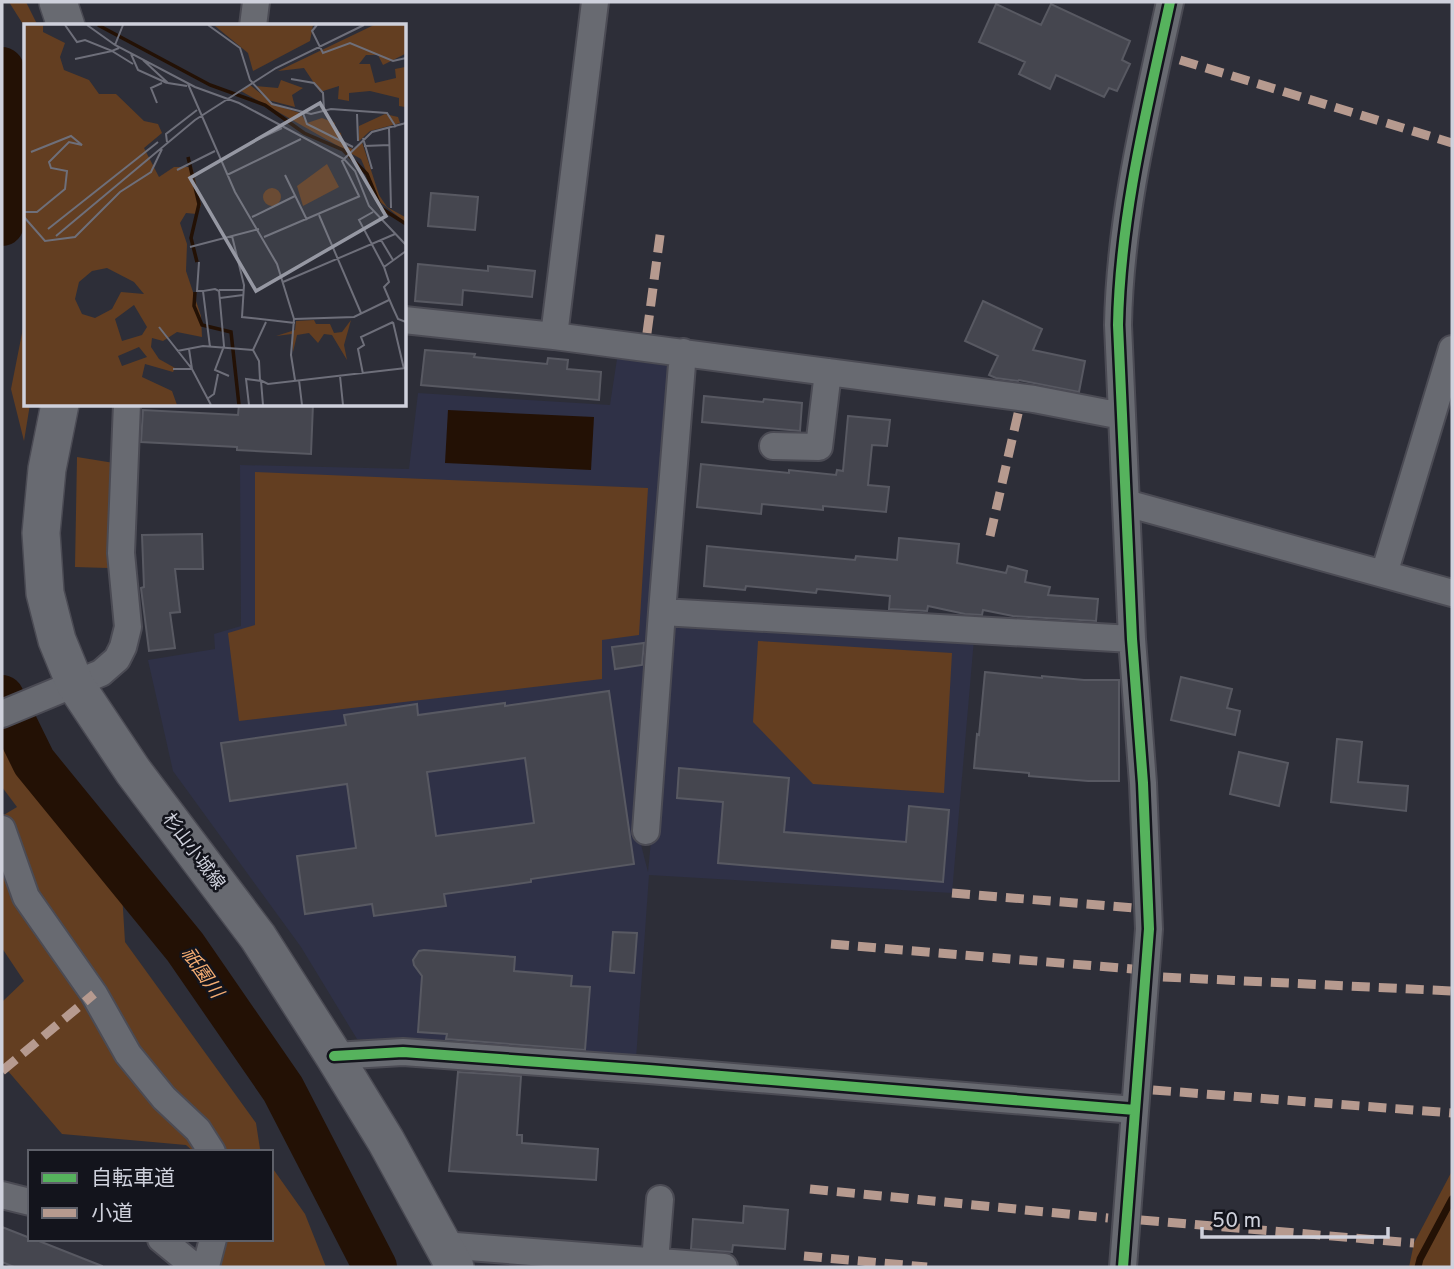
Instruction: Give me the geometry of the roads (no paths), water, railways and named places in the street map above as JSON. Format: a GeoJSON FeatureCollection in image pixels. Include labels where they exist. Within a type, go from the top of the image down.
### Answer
{"type":"FeatureCollection","features":[{"type":"Feature","properties":{"kind":"main road"},"geometry":{"type":"LineString","coordinates":[[58,2],[65,24]]}},
{"type":"Feature","properties":{"kind":"main road","name":"杉山小城線"},"geometry":{"type":"LineString","coordinates":[[60,406],[47,469],[41,533],[45,593],[57,640],[61,690],[133,771],[258,937],[386,1141],[449,1256]]}},
{"type":"Feature","properties":{"kind":"street"},"geometry":{"type":"LineString","coordinates":[[253,24],[256,2]]}},
{"type":"Feature","properties":{"kind":"street"},"geometry":{"type":"LineString","coordinates":[[554,336],[595,2]]}},
{"type":"Feature","properties":{"kind":"street"},"geometry":{"type":"LineString","coordinates":[[1124,1267],[1149,929],[1143,783],[1132,639],[1118,325],[1119,281],[1144,122],[1170,2]]}},
{"type":"Feature","properties":{"kind":"street"},"geometry":{"type":"LineString","coordinates":[[406,320],[554,336],[1034,398],[1122,416]]}},
{"type":"Feature","properties":{"kind":"street"},"geometry":{"type":"LineString","coordinates":[[1384,574],[1452,349]]}},
{"type":"Feature","properties":{"kind":"street"},"geometry":{"type":"LineString","coordinates":[[646,831],[683,352]]}},
{"type":"Feature","properties":{"kind":"street"},"geometry":{"type":"LineString","coordinates":[[773,446],[819,447],[828,372]]}},
{"type":"Feature","properties":{"kind":"street"},"geometry":{"type":"LineString","coordinates":[[2,713],[100,673],[117,659],[123,647],[128,627],[121,553],[127,406]]}},
{"type":"Feature","properties":{"kind":"street"},"geometry":{"type":"LineString","coordinates":[[1126,503],[1452,593]]}},
{"type":"Feature","properties":{"kind":"street"},"geometry":{"type":"LineString","coordinates":[[662,612],[1132,639]]}},
{"type":"Feature","properties":{"kind":"street"},"geometry":{"type":"LineString","coordinates":[[2,829],[26,897],[94,993],[128,1054],[164,1098],[198,1130],[211,1150]]}},
{"type":"Feature","properties":{"kind":"street"},"geometry":{"type":"LineString","coordinates":[[334,1056],[403,1052],[1135,1110]]}},
{"type":"Feature","properties":{"kind":"street"},"geometry":{"type":"LineString","coordinates":[[2,1195],[28,1202]]}},
{"type":"Feature","properties":{"kind":"street"},"geometry":{"type":"LineString","coordinates":[[660,1199],[671,1264]]}},
{"type":"Feature","properties":{"kind":"street"},"geometry":{"type":"LineString","coordinates":[[163,1241],[195,1267]]}},
{"type":"Feature","properties":{"kind":"street"},"geometry":{"type":"LineString","coordinates":[[201,1267],[207,1262],[212,1241]]}},
{"type":"Feature","properties":{"kind":"street"},"geometry":{"type":"LineString","coordinates":[[449,1256],[724,1267]]}},
{"type":"Feature","properties":{"kind":"waterway","name":"祇園川"},"geometry":{"type":"LineString","coordinates":[[2,69],[7,91],[7,197],[2,224]]}},
{"type":"Feature","properties":{"kind":"waterway","name":"祇園川"},"geometry":{"type":"LineString","coordinates":[[2,697],[34,762],[185,947],[283,1089],[375,1267]]}},
{"type":"Feature","properties":{"kind":"waterway"},"geometry":{"type":"LineString","coordinates":[[1418,1267],[1452,1199]]}}]}
